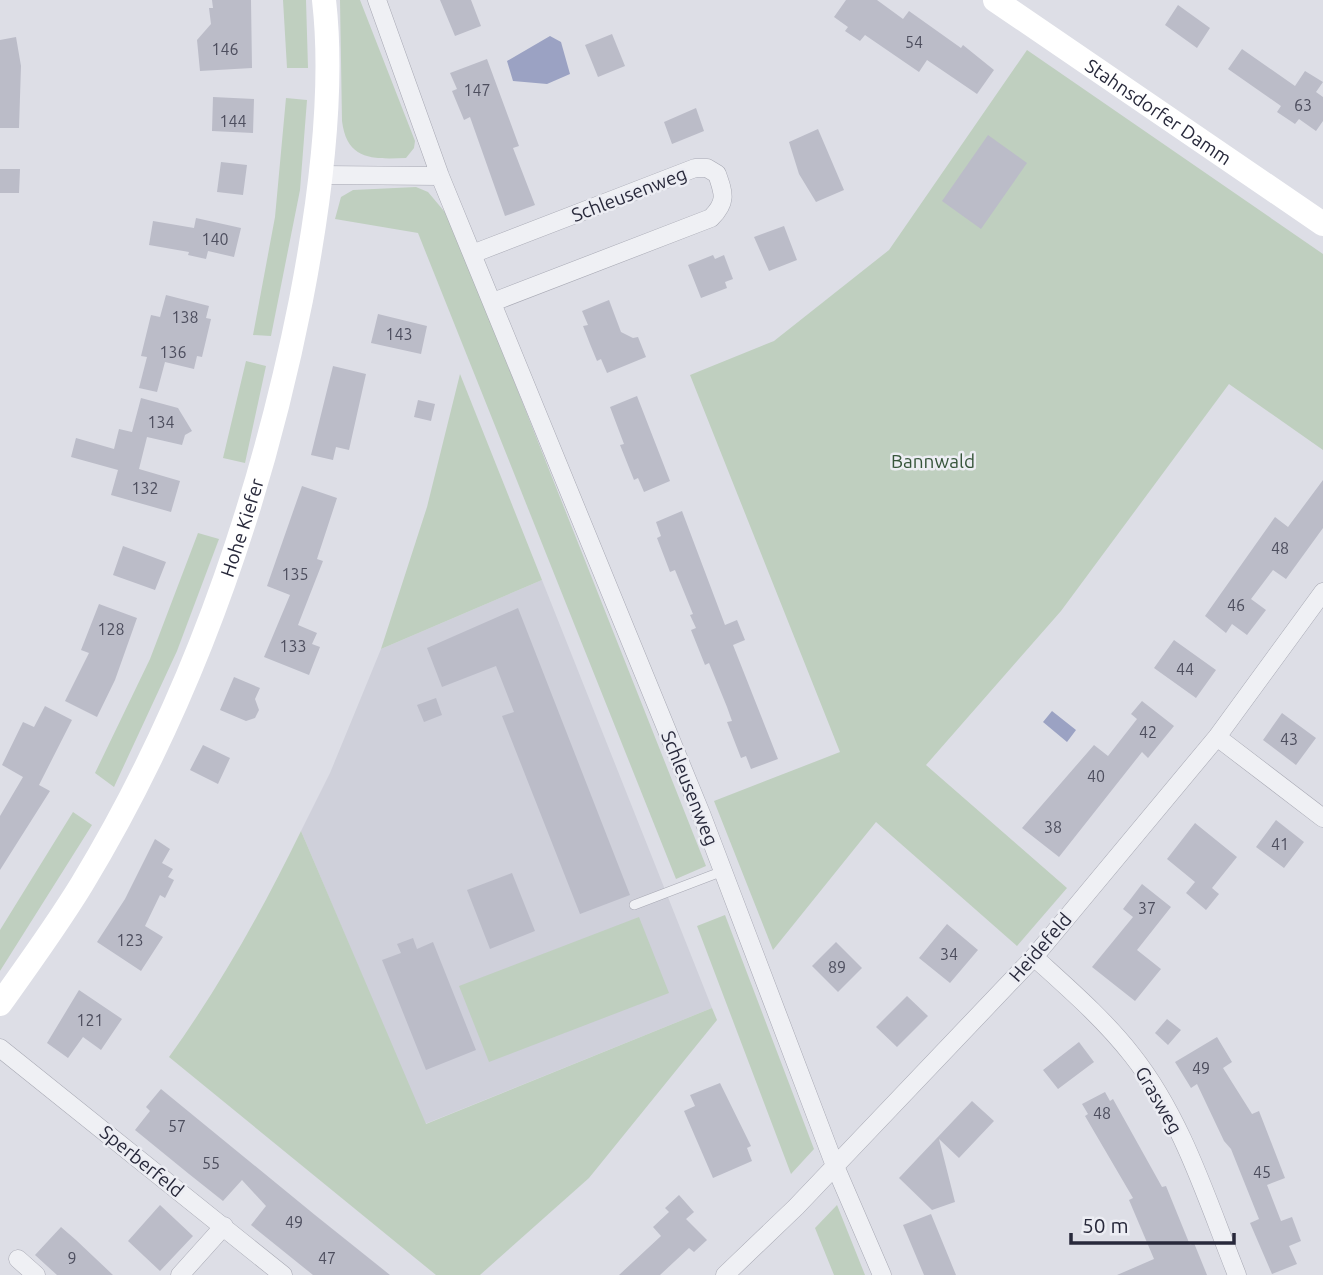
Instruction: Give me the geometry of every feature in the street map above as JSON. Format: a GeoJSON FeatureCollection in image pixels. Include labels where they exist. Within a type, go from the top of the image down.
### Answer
{"type":"FeatureCollection","features":[{"type":"Feature","properties":{"kind":"street","name":"Hohe Kiefer"},"geometry":{"type":"LineString","coordinates":[[0,1004],[101,853],[173,710],[226,579],[252,503],[290,353],[312,242],[321,175],[327,67],[324,0]]}},
{"type":"Feature","properties":{"kind":"street"},"geometry":{"type":"LineString","coordinates":[[321,175],[440,176],[377,0]]}},
{"type":"Feature","properties":{"kind":"street","name":"Stahnsdorfer Damm"},"geometry":{"type":"LineString","coordinates":[[995,0],[1323,224]]}},
{"type":"Feature","properties":{"kind":"street","name":"Schleusenweg"},"geometry":{"type":"LineString","coordinates":[[472,254],[695,168],[707,168],[717,174],[725,197],[722,207],[711,218],[493,302]]}},
{"type":"Feature","properties":{"kind":"street","name":"Schleusenweg"},"geometry":{"type":"LineString","coordinates":[[440,176],[723,871],[835,1166],[882,1275]]}},
{"type":"Feature","properties":{"kind":"street","name":"Heidefeld"},"geometry":{"type":"LineString","coordinates":[[725,1275],[835,1166],[1034,957],[1217,737],[1323,592]]}},
{"type":"Feature","properties":{"kind":"street"},"geometry":{"type":"LineString","coordinates":[[1217,737],[1323,818]]}},
{"type":"Feature","properties":{"kind":"street","name":"Grasweg"},"geometry":{"type":"LineString","coordinates":[[1034,957],[1099,1016],[1155,1088],[1174,1123],[1237,1275]]}},
{"type":"Feature","properties":{"kind":"street","name":"Sperberfeld"},"geometry":{"type":"LineString","coordinates":[[0,1048],[283,1275]]}},
{"type":"Feature","properties":{"kind":"street"},"geometry":{"type":"LineString","coordinates":[[180,1275],[224,1227]]}},
{"type":"Feature","properties":{"kind":"street"},"geometry":{"type":"LineString","coordinates":[[18,1259],[36,1275]]}},
{"type":"Feature","properties":{"kind":"lane"},"geometry":{"type":"LineString","coordinates":[[634,905],[723,871]]}},
{"type":"Feature","properties":{"kind":"shaded area"},"geometry":{"type":"Polygon","coordinates":[[[542,580],[712,1008],[425,1124],[301,831],[330,773],[381,649],[542,580]]]}},
{"type":"Feature","properties":{"kind":"green space"},"geometry":{"type":"Polygon","coordinates":[[[283,0],[306,0],[308,68],[287,68],[283,0]]]}},
{"type":"Feature","properties":{"kind":"green space"},"geometry":{"type":"Polygon","coordinates":[[[340,0],[360,0],[415,141],[414,148],[406,158],[363,155],[349,144],[342,121],[340,0]]]}},
{"type":"Feature","properties":{"kind":"green space","name":"Bannwald"},"geometry":{"type":"Polygon","coordinates":[[[1027,50],[1323,254],[1323,450],[1229,384],[1061,611],[926,765],[1067,888],[1017,946],[876,822],[773,950],[714,801],[840,752],[690,375],[774,341],[889,250],[1027,50]]]}},
{"type":"Feature","properties":{"kind":"green space"},"geometry":{"type":"Polygon","coordinates":[[[286,98],[307,100],[300,190],[271,336],[253,335],[275,217],[286,98]]]}},
{"type":"Feature","properties":{"kind":"green space"},"geometry":{"type":"Polygon","coordinates":[[[416,187],[428,192],[449,217],[706,866],[676,879],[418,233],[335,219],[341,197],[353,190],[416,187]]]}},
{"type":"Feature","properties":{"kind":"green space"},"geometry":{"type":"Polygon","coordinates":[[[246,361],[266,366],[245,463],[223,458],[246,361]]]}},
{"type":"Feature","properties":{"kind":"green space"},"geometry":{"type":"Polygon","coordinates":[[[460,374],[542,580],[381,649],[427,507],[460,374]]]}},
{"type":"Feature","properties":{"kind":"green space"},"geometry":{"type":"Polygon","coordinates":[[[198,533],[219,539],[177,651],[114,787],[95,773],[150,659],[198,533]]]}},
{"type":"Feature","properties":{"kind":"green space"},"geometry":{"type":"Polygon","coordinates":[[[73,812],[92,825],[0,971],[0,930],[73,812]]]}},
{"type":"Feature","properties":{"kind":"green space"},"geometry":{"type":"Polygon","coordinates":[[[301,831],[426,1124],[712,1008],[717,1020],[589,1178],[480,1275],[436,1275],[169,1057],[240,947],[301,831]]]}},
{"type":"Feature","properties":{"kind":"green space"},"geometry":{"type":"Polygon","coordinates":[[[725,915],[814,1149],[791,1174],[697,926],[725,915]]]}},
{"type":"Feature","properties":{"kind":"green space"},"geometry":{"type":"Polygon","coordinates":[[[639,917],[669,993],[489,1062],[459,986],[639,917]]]}},
{"type":"Feature","properties":{"kind":"green space"},"geometry":{"type":"Polygon","coordinates":[[[837,1205],[865,1275],[834,1275],[815,1228],[837,1205]]]}},
{"type":"Feature","properties":{"kind":"water"},"geometry":{"type":"Polygon","coordinates":[[[550,36],[561,42],[570,74],[547,84],[513,81],[507,61],[550,36]]]}},
{"type":"Feature","properties":{"kind":"water"},"geometry":{"type":"Polygon","coordinates":[[[1052,711],[1076,730],[1067,742],[1043,722],[1052,711]]]}},
{"type":"Feature","properties":{"kind":"building"},"geometry":{"type":"Polygon","coordinates":[[[212,0],[251,0],[252,68],[200,71],[197,40],[211,24],[209,8],[213,8],[212,0]]]}},
{"type":"Feature","properties":{"kind":"building"},"geometry":{"type":"Polygon","coordinates":[[[440,0],[471,0],[481,26],[455,36],[440,0]]]}},
{"type":"Feature","properties":{"kind":"building"},"geometry":{"type":"Polygon","coordinates":[[[846,0],[877,0],[903,19],[909,11],[961,48],[963,45],[994,70],[977,94],[927,60],[919,72],[865,35],[860,41],[845,31],[848,27],[834,17],[846,0]]]}},
{"type":"Feature","properties":{"kind":"building"},"geometry":{"type":"Polygon","coordinates":[[[1178,5],[1210,28],[1197,48],[1165,25],[1178,5]]]}},
{"type":"Feature","properties":{"kind":"building"},"geometry":{"type":"Polygon","coordinates":[[[612,34],[625,66],[598,77],[585,45],[612,34]]]}},
{"type":"Feature","properties":{"kind":"building"},"geometry":{"type":"Polygon","coordinates":[[[16,37],[21,66],[19,128],[0,128],[0,40],[16,37]]]}},
{"type":"Feature","properties":{"kind":"building"},"geometry":{"type":"Polygon","coordinates":[[[1242,49],[1295,86],[1305,71],[1323,82],[1316,92],[1323,97],[1323,121],[1316,131],[1299,119],[1295,124],[1277,112],[1281,106],[1228,69],[1242,49]]]}},
{"type":"Feature","properties":{"kind":"building"},"geometry":{"type":"Polygon","coordinates":[[[487,59],[519,146],[513,148],[535,205],[505,216],[470,117],[464,120],[452,91],[457,89],[450,73],[487,59]]]}},
{"type":"Feature","properties":{"kind":"building"},"geometry":{"type":"Polygon","coordinates":[[[213,97],[254,99],[253,133],[212,131],[213,97]]]}},
{"type":"Feature","properties":{"kind":"building"},"geometry":{"type":"Polygon","coordinates":[[[696,108],[704,131],[672,144],[664,122],[696,108]]]}},
{"type":"Feature","properties":{"kind":"building"},"geometry":{"type":"Polygon","coordinates":[[[818,129],[844,190],[816,202],[799,174],[789,142],[818,129]]]}},
{"type":"Feature","properties":{"kind":"building"},"geometry":{"type":"Polygon","coordinates":[[[988,135],[1027,163],[981,229],[942,201],[988,135]]]}},
{"type":"Feature","properties":{"kind":"building"},"geometry":{"type":"Polygon","coordinates":[[[221,162],[247,165],[243,195],[217,192],[221,162]]]}},
{"type":"Feature","properties":{"kind":"building"},"geometry":{"type":"Polygon","coordinates":[[[0,169],[20,169],[19,193],[0,193],[0,169]]]}},
{"type":"Feature","properties":{"kind":"building"},"geometry":{"type":"Polygon","coordinates":[[[196,218],[241,228],[234,257],[208,251],[206,259],[188,255],[189,252],[149,245],[153,221],[194,228],[196,218]]]}},
{"type":"Feature","properties":{"kind":"building"},"geometry":{"type":"Polygon","coordinates":[[[784,226],[797,260],[769,271],[754,237],[784,226]]]}},
{"type":"Feature","properties":{"kind":"building"},"geometry":{"type":"Polygon","coordinates":[[[713,255],[715,259],[724,255],[733,279],[725,282],[727,288],[701,298],[688,265],[713,255]]]}},
{"type":"Feature","properties":{"kind":"building"},"geometry":{"type":"Polygon","coordinates":[[[166,295],[209,306],[206,318],[211,319],[202,357],[197,356],[194,369],[165,362],[157,392],[139,388],[147,357],[141,356],[151,315],[160,317],[166,295]]]}},
{"type":"Feature","properties":{"kind":"building"},"geometry":{"type":"Polygon","coordinates":[[[609,300],[621,332],[633,338],[638,337],[646,357],[607,373],[601,359],[597,361],[590,344],[583,326],[588,325],[582,311],[609,300]]]}},
{"type":"Feature","properties":{"kind":"building"},"geometry":{"type":"Polygon","coordinates":[[[378,314],[427,326],[421,354],[371,343],[378,314]]]}},
{"type":"Feature","properties":{"kind":"building"},"geometry":{"type":"Polygon","coordinates":[[[333,366],[366,374],[349,450],[336,447],[333,460],[311,455],[333,366]]]}},
{"type":"Feature","properties":{"kind":"building"},"geometry":{"type":"Polygon","coordinates":[[[637,396],[670,481],[644,492],[638,478],[634,480],[620,445],[624,444],[610,407],[637,396]]]}},
{"type":"Feature","properties":{"kind":"building"},"geometry":{"type":"Polygon","coordinates":[[[141,398],[178,408],[192,431],[185,435],[182,445],[147,437],[139,469],[180,481],[171,512],[111,495],[118,470],[71,457],[76,438],[114,449],[119,429],[132,432],[141,398]]]}},
{"type":"Feature","properties":{"kind":"building"},"geometry":{"type":"Polygon","coordinates":[[[418,400],[435,404],[431,421],[414,417],[418,400]]]}},
{"type":"Feature","properties":{"kind":"building"},"geometry":{"type":"Polygon","coordinates":[[[1323,480],[1323,528],[1286,579],[1273,570],[1251,599],[1266,610],[1247,635],[1232,624],[1226,633],[1205,616],[1275,517],[1288,527],[1323,480]]]}},
{"type":"Feature","properties":{"kind":"building"},"geometry":{"type":"Polygon","coordinates":[[[302,486],[337,498],[317,559],[323,561],[298,625],[317,633],[312,644],[320,647],[309,675],[264,657],[290,595],[267,586],[302,486]]]}},
{"type":"Feature","properties":{"kind":"building"},"geometry":{"type":"Polygon","coordinates":[[[682,511],[725,625],[737,620],[745,640],[733,645],[778,759],[751,769],[746,756],[741,758],[727,722],[732,721],[727,707],[709,663],[705,665],[691,630],[696,628],[690,615],[693,614],[675,570],[670,572],[657,538],[661,536],[656,522],[682,511]]]}},
{"type":"Feature","properties":{"kind":"building"},"geometry":{"type":"Polygon","coordinates":[[[123,546],[166,562],[155,590],[113,575],[123,546]]]}},
{"type":"Feature","properties":{"kind":"building"},"geometry":{"type":"Polygon","coordinates":[[[99,604],[137,618],[115,680],[97,717],[65,701],[89,653],[81,650],[99,604]]]}},
{"type":"Feature","properties":{"kind":"building"},"geometry":{"type":"Polygon","coordinates":[[[518,608],[630,895],[580,914],[502,716],[514,712],[496,666],[442,687],[427,648],[518,608]]]}},
{"type":"Feature","properties":{"kind":"building"},"geometry":{"type":"Polygon","coordinates":[[[1174,640],[1216,670],[1196,698],[1154,668],[1174,640]]]}},
{"type":"Feature","properties":{"kind":"building"},"geometry":{"type":"Polygon","coordinates":[[[234,677],[260,688],[255,699],[259,710],[255,718],[246,721],[220,710],[234,677]]]}},
{"type":"Feature","properties":{"kind":"building"},"geometry":{"type":"Polygon","coordinates":[[[436,698],[442,715],[424,722],[417,705],[436,698]]]}},
{"type":"Feature","properties":{"kind":"building"},"geometry":{"type":"Polygon","coordinates":[[[1142,701],[1174,726],[1148,758],[1142,752],[1059,857],[1022,828],[1094,745],[1108,756],[1137,719],[1131,714],[1142,701]]]}},
{"type":"Feature","properties":{"kind":"building"},"geometry":{"type":"Polygon","coordinates":[[[45,706],[72,720],[39,785],[50,791],[0,870],[0,816],[23,777],[2,765],[23,722],[34,727],[45,706]]]}},
{"type":"Feature","properties":{"kind":"building"},"geometry":{"type":"Polygon","coordinates":[[[1282,713],[1316,738],[1296,765],[1263,740],[1282,713]]]}},
{"type":"Feature","properties":{"kind":"building"},"geometry":{"type":"Polygon","coordinates":[[[203,745],[230,758],[218,784],[190,770],[203,745]]]}},
{"type":"Feature","properties":{"kind":"building"},"geometry":{"type":"Polygon","coordinates":[[[1276,820],[1304,842],[1284,868],[1256,847],[1276,820]]]}},
{"type":"Feature","properties":{"kind":"building"},"geometry":{"type":"Polygon","coordinates":[[[1195,823],[1237,857],[1212,888],[1219,894],[1206,910],[1186,893],[1195,882],[1167,859],[1195,823]]]}},
{"type":"Feature","properties":{"kind":"building"},"geometry":{"type":"Polygon","coordinates":[[[155,839],[170,849],[162,863],[173,869],[168,877],[174,880],[165,898],[160,895],[145,926],[163,937],[141,971],[97,942],[125,899],[155,839]]]}},
{"type":"Feature","properties":{"kind":"building"},"geometry":{"type":"Polygon","coordinates":[[[512,873],[535,931],[490,949],[467,890],[512,873]]]}},
{"type":"Feature","properties":{"kind":"building"},"geometry":{"type":"Polygon","coordinates":[[[1142,884],[1171,907],[1137,950],[1161,969],[1135,1001],[1092,967],[1133,917],[1123,909],[1142,884]]]}},
{"type":"Feature","properties":{"kind":"building"},"geometry":{"type":"Polygon","coordinates":[[[947,924],[978,950],[950,983],[919,958],[947,924]]]}},
{"type":"Feature","properties":{"kind":"building"},"geometry":{"type":"Polygon","coordinates":[[[413,938],[417,949],[433,942],[476,1050],[426,1070],[382,960],[401,953],[397,944],[413,938]]]}},
{"type":"Feature","properties":{"kind":"building"},"geometry":{"type":"Polygon","coordinates":[[[836,942],[862,968],[838,992],[812,966],[836,942]]]}},
{"type":"Feature","properties":{"kind":"building"},"geometry":{"type":"Polygon","coordinates":[[[79,990],[122,1019],[101,1050],[83,1037],[68,1058],[47,1043],[79,990]]]}},
{"type":"Feature","properties":{"kind":"building"},"geometry":{"type":"Polygon","coordinates":[[[907,996],[928,1016],[897,1047],[876,1027],[907,996]]]}},
{"type":"Feature","properties":{"kind":"building"},"geometry":{"type":"Polygon","coordinates":[[[1167,1019],[1181,1030],[1168,1045],[1155,1033],[1167,1019]]]}},
{"type":"Feature","properties":{"kind":"building"},"geometry":{"type":"Polygon","coordinates":[[[1217,1037],[1232,1062],[1223,1068],[1252,1114],[1259,1111],[1285,1178],[1267,1185],[1281,1221],[1292,1217],[1301,1241],[1289,1246],[1297,1264],[1272,1274],[1250,1223],[1259,1219],[1231,1149],[1224,1141],[1197,1084],[1191,1088],[1175,1062],[1217,1037]]]}},
{"type":"Feature","properties":{"kind":"building"},"geometry":{"type":"Polygon","coordinates":[[[1079,1042],[1094,1062],[1058,1089],[1043,1070],[1079,1042]]]}},
{"type":"Feature","properties":{"kind":"building"},"geometry":{"type":"Polygon","coordinates":[[[720,1083],[751,1146],[747,1148],[752,1161],[713,1178],[684,1111],[695,1106],[690,1095],[720,1083]]]}},
{"type":"Feature","properties":{"kind":"building"},"geometry":{"type":"Polygon","coordinates":[[[161,1089],[390,1275],[313,1275],[251,1225],[266,1206],[242,1180],[223,1201],[135,1130],[150,1111],[146,1107],[161,1089]]]}},
{"type":"Feature","properties":{"kind":"building"},"geometry":{"type":"Polygon","coordinates":[[[1105,1092],[1110,1101],[1113,1099],[1162,1187],[1166,1186],[1190,1245],[1194,1243],[1207,1275],[1117,1275],[1154,1259],[1129,1200],[1133,1198],[1085,1116],[1088,1114],[1082,1104],[1105,1092]]]}},
{"type":"Feature","properties":{"kind":"building"},"geometry":{"type":"Polygon","coordinates":[[[972,1101],[994,1121],[959,1158],[939,1139],[955,1202],[932,1210],[899,1178],[972,1101]]]}},
{"type":"Feature","properties":{"kind":"building"},"geometry":{"type":"Polygon","coordinates":[[[679,1195],[694,1212],[686,1219],[707,1240],[694,1252],[689,1248],[660,1275],[619,1275],[661,1236],[653,1227],[669,1212],[665,1208],[679,1195]]]}},
{"type":"Feature","properties":{"kind":"building"},"geometry":{"type":"Polygon","coordinates":[[[160,1205],[193,1236],[160,1271],[128,1241],[160,1205]]]}},
{"type":"Feature","properties":{"kind":"building"},"geometry":{"type":"Polygon","coordinates":[[[931,1214],[956,1275],[924,1275],[903,1225],[931,1214]]]}},
{"type":"Feature","properties":{"kind":"building"},"geometry":{"type":"Polygon","coordinates":[[[61,1227],[113,1275],[57,1275],[35,1255],[61,1227]]]}}]}
